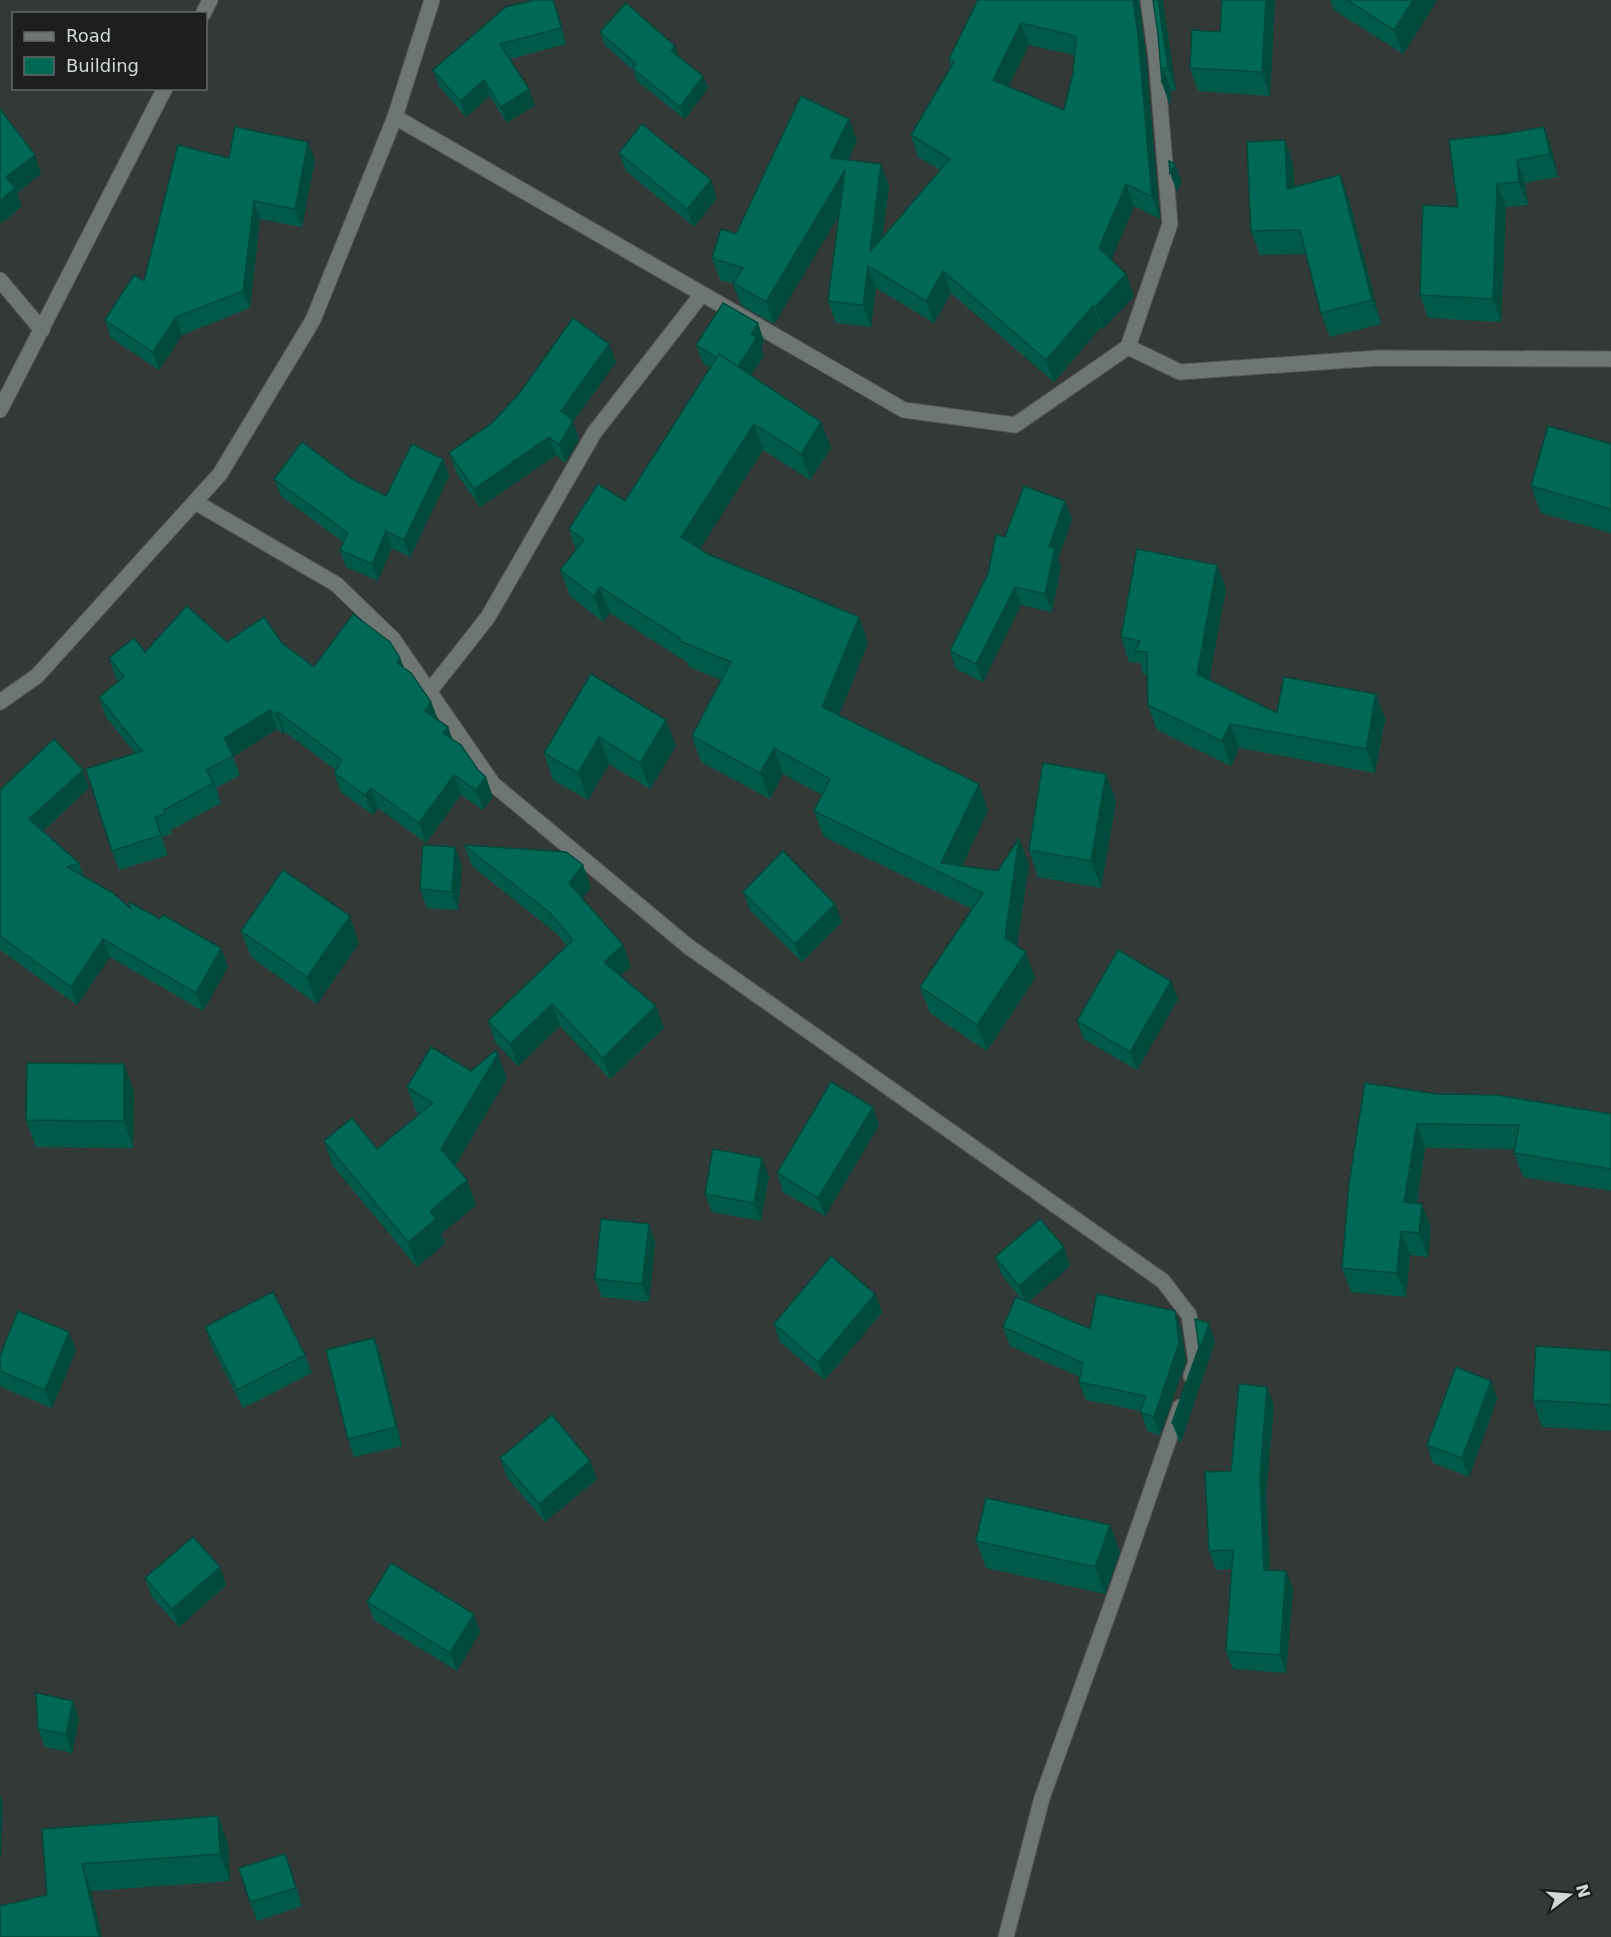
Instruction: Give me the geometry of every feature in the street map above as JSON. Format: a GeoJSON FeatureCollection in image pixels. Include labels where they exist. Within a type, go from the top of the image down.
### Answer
{"type":"FeatureCollection","features":[{"type":"Feature","properties":{"kind":"street"},"geometry":{"type":"LineString","coordinates":[[0,702],[37,676],[220,474],[313,320],[395,117],[432,0]]}},
{"type":"Feature","properties":{"kind":"street"},"geometry":{"type":"LineString","coordinates":[[395,117],[904,410],[1015,425],[1128,347],[1170,224],[1156,57],[1148,0]]}},
{"type":"Feature","properties":{"kind":"street"},"geometry":{"type":"LineString","coordinates":[[0,410],[164,90]]}},
{"type":"Feature","properties":{"kind":"street"},"geometry":{"type":"LineString","coordinates":[[0,280],[42,330]]}},
{"type":"Feature","properties":{"kind":"street"},"geometry":{"type":"LineString","coordinates":[[429,692],[488,617],[594,432],[702,294]]}},
{"type":"Feature","properties":{"kind":"street"},"geometry":{"type":"LineString","coordinates":[[1128,347],[1180,372],[1379,358],[1611,359]]}},
{"type":"Feature","properties":{"kind":"street"},"geometry":{"type":"LineString","coordinates":[[195,502],[336,584],[393,639],[493,784],[688,947],[1163,1281],[1189,1315],[1196,1362],[1042,1798],[1006,1937]]}},
{"type":"Feature","properties":{"kind":"building"},"geometry":{"type":"Polygon","coordinates":[[[535,0],[553,0],[561,28],[500,44],[529,89],[501,107],[484,80],[460,101],[433,70],[506,7],[535,0]]]}},
{"type":"Feature","properties":{"kind":"building"},"geometry":{"type":"Polygon","coordinates":[[[978,0],[1133,0],[1152,197],[1126,184],[1099,248],[1126,274],[1095,307],[1093,306],[1046,360],[943,271],[926,301],[868,266],[863,305],[828,301],[845,170],[766,302],[733,283],[743,268],[712,258],[721,229],[736,234],[801,96],[849,119],[830,158],[881,164],[870,252],[950,159],[911,135],[954,62],[949,59],[978,0]],[[1021,23],[993,80],[1064,110],[1073,74],[1076,36],[1021,23]]]}},
{"type":"Feature","properties":{"kind":"building"},"geometry":{"type":"Polygon","coordinates":[[[1153,0],[1158,0],[1168,68],[1163,68],[1162,83],[1158,34],[1153,0]]]}},
{"type":"Feature","properties":{"kind":"building"},"geometry":{"type":"Polygon","coordinates":[[[1222,0],[1266,0],[1262,72],[1190,68],[1192,30],[1220,32],[1222,0]]]}},
{"type":"Feature","properties":{"kind":"building"},"geometry":{"type":"Polygon","coordinates":[[[1347,0],[1413,0],[1394,30],[1347,0]]]}},
{"type":"Feature","properties":{"kind":"building"},"geometry":{"type":"Polygon","coordinates":[[[626,3],[675,46],[671,51],[703,76],[680,107],[632,68],[636,64],[600,32],[626,3]]]}},
{"type":"Feature","properties":{"kind":"building"},"geometry":{"type":"Polygon","coordinates":[[[0,109],[35,155],[6,177],[15,188],[0,201],[0,109]]]}},
{"type":"Feature","properties":{"kind":"building"},"geometry":{"type":"Polygon","coordinates":[[[642,124],[711,180],[687,209],[619,153],[642,124]]]}},
{"type":"Feature","properties":{"kind":"building"},"geometry":{"type":"Polygon","coordinates":[[[235,127],[308,142],[295,209],[254,201],[243,291],[176,317],[153,352],[105,320],[134,275],[144,281],[178,145],[229,158],[235,127]]]}},
{"type":"Feature","properties":{"kind":"building"},"geometry":{"type":"Polygon","coordinates":[[[1544,127],[1550,154],[1517,160],[1519,182],[1497,184],[1493,299],[1420,295],[1423,205],[1458,207],[1449,140],[1544,127]]]}},
{"type":"Feature","properties":{"kind":"building"},"geometry":{"type":"Polygon","coordinates":[[[1285,140],[1287,189],[1340,175],[1372,300],[1321,313],[1300,230],[1251,231],[1247,142],[1285,140]]]}},
{"type":"Feature","properties":{"kind":"building"},"geometry":{"type":"Polygon","coordinates":[[[1169,161],[1175,164],[1170,173],[1169,161]]]}},
{"type":"Feature","properties":{"kind":"building"},"geometry":{"type":"Polygon","coordinates":[[[723,303],[758,323],[751,334],[757,337],[738,367],[719,354],[717,358],[696,345],[723,303]]]}},
{"type":"Feature","properties":{"kind":"building"},"geometry":{"type":"Polygon","coordinates":[[[573,318],[609,344],[561,411],[573,421],[559,445],[549,437],[474,489],[449,453],[492,423],[519,394],[573,318]]]}},
{"type":"Feature","properties":{"kind":"building"},"geometry":{"type":"Polygon","coordinates":[[[719,354],[821,422],[801,454],[754,424],[681,537],[708,554],[859,617],[822,707],[979,784],[941,863],[998,871],[1019,838],[1005,938],[1026,952],[977,1025],[920,987],[983,893],[814,811],[830,779],[774,748],[760,773],[692,736],[731,662],[680,641],[681,639],[600,587],[594,596],[560,570],[584,540],[569,529],[598,484],[625,501],[719,354]]]}},
{"type":"Feature","properties":{"kind":"building"},"geometry":{"type":"Polygon","coordinates":[[[1548,426],[1611,444],[1611,509],[1531,486],[1548,426]]]}},
{"type":"Feature","properties":{"kind":"building"},"geometry":{"type":"Polygon","coordinates":[[[302,442],[352,479],[386,496],[412,444],[443,459],[404,540],[386,531],[372,564],[340,550],[348,533],[274,479],[302,442]]]}},
{"type":"Feature","properties":{"kind":"building"},"geometry":{"type":"Polygon","coordinates":[[[1024,486],[1065,501],[1049,547],[1055,548],[1045,594],[1015,587],[976,664],[950,651],[988,574],[996,535],[1005,537],[1024,486]]]}},
{"type":"Feature","properties":{"kind":"building"},"geometry":{"type":"Polygon","coordinates":[[[1137,549],[1217,565],[1197,674],[1277,713],[1284,677],[1376,694],[1366,749],[1230,724],[1222,741],[1148,705],[1147,652],[1135,651],[1140,641],[1121,637],[1137,549]]]}},
{"type":"Feature","properties":{"kind":"building"},"geometry":{"type":"Polygon","coordinates":[[[187,606],[227,642],[264,617],[282,643],[314,667],[353,614],[390,642],[400,658],[397,663],[411,673],[431,702],[425,711],[448,727],[443,733],[461,745],[478,770],[486,777],[476,790],[454,775],[419,823],[371,788],[365,795],[334,773],[342,760],[278,712],[276,714],[270,710],[224,738],[233,756],[206,770],[214,783],[164,810],[165,814],[155,817],[161,835],[112,851],[86,769],[142,751],[99,697],[124,677],[109,658],[134,638],[145,652],[187,606]]]}},
{"type":"Feature","properties":{"kind":"building"},"geometry":{"type":"Polygon","coordinates":[[[591,674],[666,720],[640,763],[599,737],[578,773],[544,753],[591,674]]]}},
{"type":"Feature","properties":{"kind":"building"},"geometry":{"type":"Polygon","coordinates":[[[54,739],[83,770],[29,819],[79,863],[67,867],[113,893],[131,909],[129,902],[160,919],[163,915],[221,948],[196,993],[103,939],[71,987],[0,936],[0,790],[54,739]]]}},
{"type":"Feature","properties":{"kind":"building"},"geometry":{"type":"Polygon","coordinates":[[[1043,763],[1106,774],[1091,861],[1029,850],[1043,763]]]}},
{"type":"Feature","properties":{"kind":"building"},"geometry":{"type":"Polygon","coordinates":[[[423,845],[455,847],[452,892],[420,889],[423,845]]]}},
{"type":"Feature","properties":{"kind":"building"},"geometry":{"type":"Polygon","coordinates":[[[464,845],[566,852],[583,865],[569,883],[623,945],[604,962],[656,1006],[603,1058],[552,1004],[510,1044],[488,1021],[573,940],[550,913],[464,845]]]}},
{"type":"Feature","properties":{"kind":"building"},"geometry":{"type":"Polygon","coordinates":[[[783,851],[835,904],[795,944],[743,892],[783,851]]]}},
{"type":"Feature","properties":{"kind":"building"},"geometry":{"type":"Polygon","coordinates":[[[283,870],[350,916],[307,977],[241,931],[283,870]]]}},
{"type":"Feature","properties":{"kind":"building"},"geometry":{"type":"Polygon","coordinates":[[[1118,950],[1171,981],[1130,1052],[1077,1021],[1118,950]]]}},
{"type":"Feature","properties":{"kind":"building"},"geometry":{"type":"Polygon","coordinates":[[[431,1047],[471,1071],[495,1051],[498,1054],[441,1149],[467,1180],[430,1211],[436,1219],[408,1242],[324,1141],[352,1118],[377,1149],[433,1103],[407,1087],[431,1047]]]}},
{"type":"Feature","properties":{"kind":"building"},"geometry":{"type":"Polygon","coordinates":[[[27,1063],[124,1064],[124,1121],[26,1120],[27,1063]]]}},
{"type":"Feature","properties":{"kind":"building"},"geometry":{"type":"Polygon","coordinates":[[[831,1082],[873,1107],[818,1198],[777,1173],[831,1082]]]}},
{"type":"Feature","properties":{"kind":"building"},"geometry":{"type":"Polygon","coordinates":[[[1365,1083],[1436,1094],[1496,1095],[1611,1114],[1611,1169],[1514,1153],[1519,1125],[1417,1124],[1404,1202],[1422,1204],[1419,1233],[1401,1231],[1397,1273],[1342,1268],[1349,1184],[1365,1083]]]}},
{"type":"Feature","properties":{"kind":"building"},"geometry":{"type":"Polygon","coordinates":[[[713,1149],[762,1158],[754,1203],[705,1194],[713,1149]]]}},
{"type":"Feature","properties":{"kind":"building"},"geometry":{"type":"Polygon","coordinates":[[[601,1219],[649,1224],[642,1284],[595,1279],[601,1219]]]}},
{"type":"Feature","properties":{"kind":"building"},"geometry":{"type":"Polygon","coordinates":[[[1040,1219],[1064,1247],[1019,1286],[995,1257],[1040,1219]]]}},
{"type":"Feature","properties":{"kind":"building"},"geometry":{"type":"Polygon","coordinates":[[[831,1256],[875,1294],[818,1362],[774,1324],[831,1256]]]}},
{"type":"Feature","properties":{"kind":"building"},"geometry":{"type":"Polygon","coordinates":[[[273,1292],[305,1355],[237,1390],[205,1327],[273,1292]]]}},
{"type":"Feature","properties":{"kind":"building"},"geometry":{"type":"Polygon","coordinates":[[[1097,1294],[1175,1311],[1179,1343],[1154,1417],[1140,1412],[1146,1396],[1079,1382],[1083,1363],[1003,1327],[1016,1297],[1090,1329],[1097,1294]]]}},
{"type":"Feature","properties":{"kind":"building"},"geometry":{"type":"Polygon","coordinates":[[[18,1311],[69,1332],[45,1390],[0,1371],[0,1356],[18,1311]]]}},
{"type":"Feature","properties":{"kind":"building"},"geometry":{"type":"Polygon","coordinates":[[[1195,1319],[1209,1323],[1174,1424],[1172,1423],[1199,1347],[1195,1319]]]}},
{"type":"Feature","properties":{"kind":"building"},"geometry":{"type":"Polygon","coordinates":[[[374,1338],[396,1427],[348,1439],[326,1350],[374,1338]]]}},
{"type":"Feature","properties":{"kind":"building"},"geometry":{"type":"Polygon","coordinates":[[[1536,1346],[1611,1351],[1611,1405],[1533,1400],[1536,1346]]]}},
{"type":"Feature","properties":{"kind":"building"},"geometry":{"type":"Polygon","coordinates":[[[1456,1367],[1491,1381],[1462,1458],[1427,1445],[1456,1367]]]}},
{"type":"Feature","properties":{"kind":"building"},"geometry":{"type":"Polygon","coordinates":[[[1239,1384],[1267,1387],[1260,1477],[1264,1570],[1286,1571],[1280,1655],[1226,1651],[1233,1550],[1209,1551],[1205,1472],[1231,1471],[1239,1384]]]}},
{"type":"Feature","properties":{"kind":"building"},"geometry":{"type":"Polygon","coordinates":[[[552,1415],[590,1461],[539,1504],[500,1458],[552,1415]]]}},
{"type":"Feature","properties":{"kind":"building"},"geometry":{"type":"Polygon","coordinates":[[[986,1498],[1110,1525],[1095,1567],[976,1541],[986,1498]]]}},
{"type":"Feature","properties":{"kind":"building"},"geometry":{"type":"Polygon","coordinates":[[[193,1537],[220,1567],[172,1609],[145,1578],[193,1537]]]}},
{"type":"Feature","properties":{"kind":"building"},"geometry":{"type":"Polygon","coordinates":[[[391,1563],[474,1614],[450,1653],[367,1602],[391,1563]]]}},
{"type":"Feature","properties":{"kind":"building"},"geometry":{"type":"Polygon","coordinates":[[[36,1693],[73,1701],[66,1734],[38,1729],[36,1693]]]}},
{"type":"Feature","properties":{"kind":"building"},"geometry":{"type":"Polygon","coordinates":[[[218,1816],[220,1854],[82,1864],[99,1937],[0,1937],[0,1906],[47,1895],[42,1829],[218,1816]]]}},
{"type":"Feature","properties":{"kind":"building"},"geometry":{"type":"Polygon","coordinates":[[[285,1854],[296,1888],[250,1902],[239,1868],[285,1854]]]}}]}
